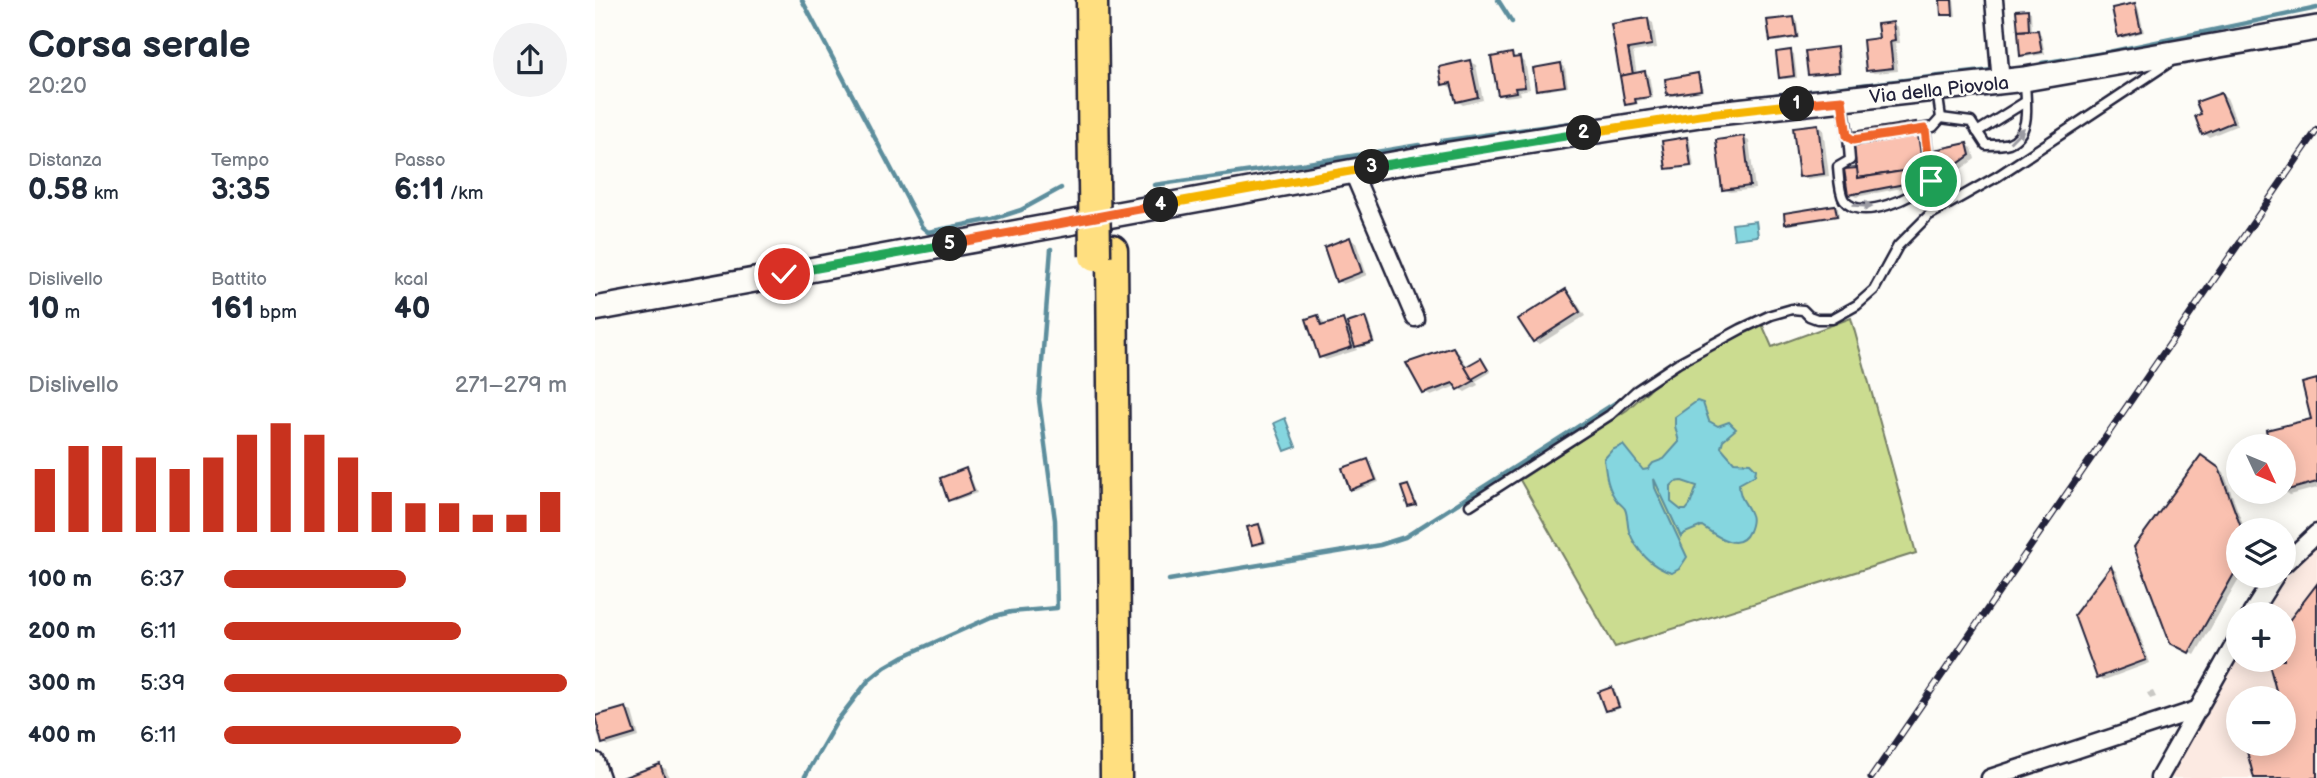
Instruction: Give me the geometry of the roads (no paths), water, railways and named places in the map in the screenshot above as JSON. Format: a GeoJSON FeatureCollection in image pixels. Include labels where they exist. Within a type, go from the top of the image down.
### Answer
{"type":"FeatureCollection","features":[{"type":"Feature","properties":{"kind":"highway"},"geometry":{"type":"LineString","coordinates":[[1092,0],[1103,179]]}},
{"type":"Feature","properties":{"kind":"highway"},"geometry":{"type":"LineString","coordinates":[[1099,778],[1103,179],[1110,0]]}},
{"type":"Feature","properties":{"kind":"highway"},"geometry":{"type":"LineString","coordinates":[[1103,253],[1116,778]]}},
{"type":"Feature","properties":{"kind":"street"},"geometry":{"type":"LineString","coordinates":[[1994,0],[2001,83]]}},
{"type":"Feature","properties":{"kind":"street","name":"Via della Piovola"},"geometry":{"type":"LineString","coordinates":[[595,309],[1352,170],[1700,115],[2001,83],[2025,91],[2190,49],[2317,28]]}},
{"type":"Feature","properties":{"kind":"street"},"geometry":{"type":"LineString","coordinates":[[1352,170],[1415,318]]}},
{"type":"Feature","properties":{"kind":"street"},"geometry":{"type":"LineString","coordinates":[[2296,553],[2317,533]]}},
{"type":"Feature","properties":{"kind":"street"},"geometry":{"type":"LineString","coordinates":[[2159,778],[2226,660]]}},
{"type":"Feature","properties":{"kind":"street"},"geometry":{"type":"LineString","coordinates":[[1990,778],[2199,709]]}},
{"type":"Feature","properties":{"kind":"street"},"geometry":{"type":"LineString","coordinates":[[595,761],[601,778]]}},
{"type":"Feature","properties":{"kind":"lane"},"geometry":{"type":"LineString","coordinates":[[1469,505],[1610,415],[1636,391],[1678,363],[1741,329],[1792,309],[1803,310],[1809,316],[1817,318],[1832,319],[1857,305],[1874,290],[1898,246],[1929,215],[1998,176],[2190,49]]}},
{"type":"Feature","properties":{"kind":"lane"},"geometry":{"type":"LineString","coordinates":[[1847,136],[1853,140],[1933,127],[1941,118],[1937,89]]}},
{"type":"Feature","properties":{"kind":"lane"},"geometry":{"type":"LineString","coordinates":[[1977,132],[2025,91]]}},
{"type":"Feature","properties":{"kind":"lane"},"geometry":{"type":"LineString","coordinates":[[1941,118],[1971,122],[1986,145],[2008,143],[2026,127],[2025,91]]}},
{"type":"Feature","properties":{"kind":"lane"},"geometry":{"type":"LineString","coordinates":[[1842,100],[1850,160],[1838,167],[1842,194],[1846,202],[1855,208],[1874,207],[1907,198],[1931,181],[1925,129]]}},
{"type":"Feature","properties":{"kind":"water"},"geometry":{"type":"Polygon","coordinates":[[[1756,221],[1758,236],[1734,239],[1732,224],[1756,221]]]}},
{"type":"Feature","properties":{"kind":"water"},"geometry":{"type":"Polygon","coordinates":[[[1697,401],[1703,403],[1709,421],[1718,426],[1729,422],[1736,429],[1723,440],[1721,447],[1734,462],[1750,463],[1756,469],[1755,475],[1739,484],[1742,498],[1752,517],[1749,531],[1745,538],[1733,542],[1720,538],[1702,526],[1681,537],[1654,479],[1655,488],[1687,557],[1679,569],[1672,573],[1651,563],[1636,545],[1629,531],[1625,509],[1609,486],[1604,459],[1612,450],[1623,445],[1643,470],[1648,469],[1653,463],[1664,459],[1679,442],[1675,417],[1697,401]],[[1682,481],[1675,482],[1671,486],[1671,502],[1681,510],[1686,510],[1697,486],[1682,481]]]}},
{"type":"Feature","properties":{"kind":"water"},"geometry":{"type":"Polygon","coordinates":[[[1285,418],[1296,447],[1285,451],[1274,423],[1285,418]]]}},
{"type":"Feature","properties":{"kind":"waterway"},"geometry":{"type":"LineString","coordinates":[[802,0],[922,227],[928,232],[993,219],[1021,210],[1061,188]]}},
{"type":"Feature","properties":{"kind":"waterway"},"geometry":{"type":"LineString","coordinates":[[1498,0],[1512,22]]}},
{"type":"Feature","properties":{"kind":"waterway"},"geometry":{"type":"LineString","coordinates":[[2042,63],[2104,53],[2317,8]]}},
{"type":"Feature","properties":{"kind":"waterway"},"geometry":{"type":"LineString","coordinates":[[1723,101],[1992,70]]}},
{"type":"Feature","properties":{"kind":"waterway"},"geometry":{"type":"LineString","coordinates":[[1441,141],[1600,119]]}},
{"type":"Feature","properties":{"kind":"waterway"},"geometry":{"type":"LineString","coordinates":[[1154,185],[1419,145]]}},
{"type":"Feature","properties":{"kind":"waterway"},"geometry":{"type":"LineString","coordinates":[[804,778],[837,721],[868,681],[885,667],[991,617],[1011,612],[1057,608],[1055,520],[1039,400],[1051,249]]}},
{"type":"Feature","properties":{"kind":"waterway"},"geometry":{"type":"LineString","coordinates":[[1169,580],[1380,545],[1405,537],[1623,398]]}},
{"type":"Feature","properties":{"kind":"railway"},"geometry":{"type":"LineString","coordinates":[[1871,778],[2317,130]]}}]}
